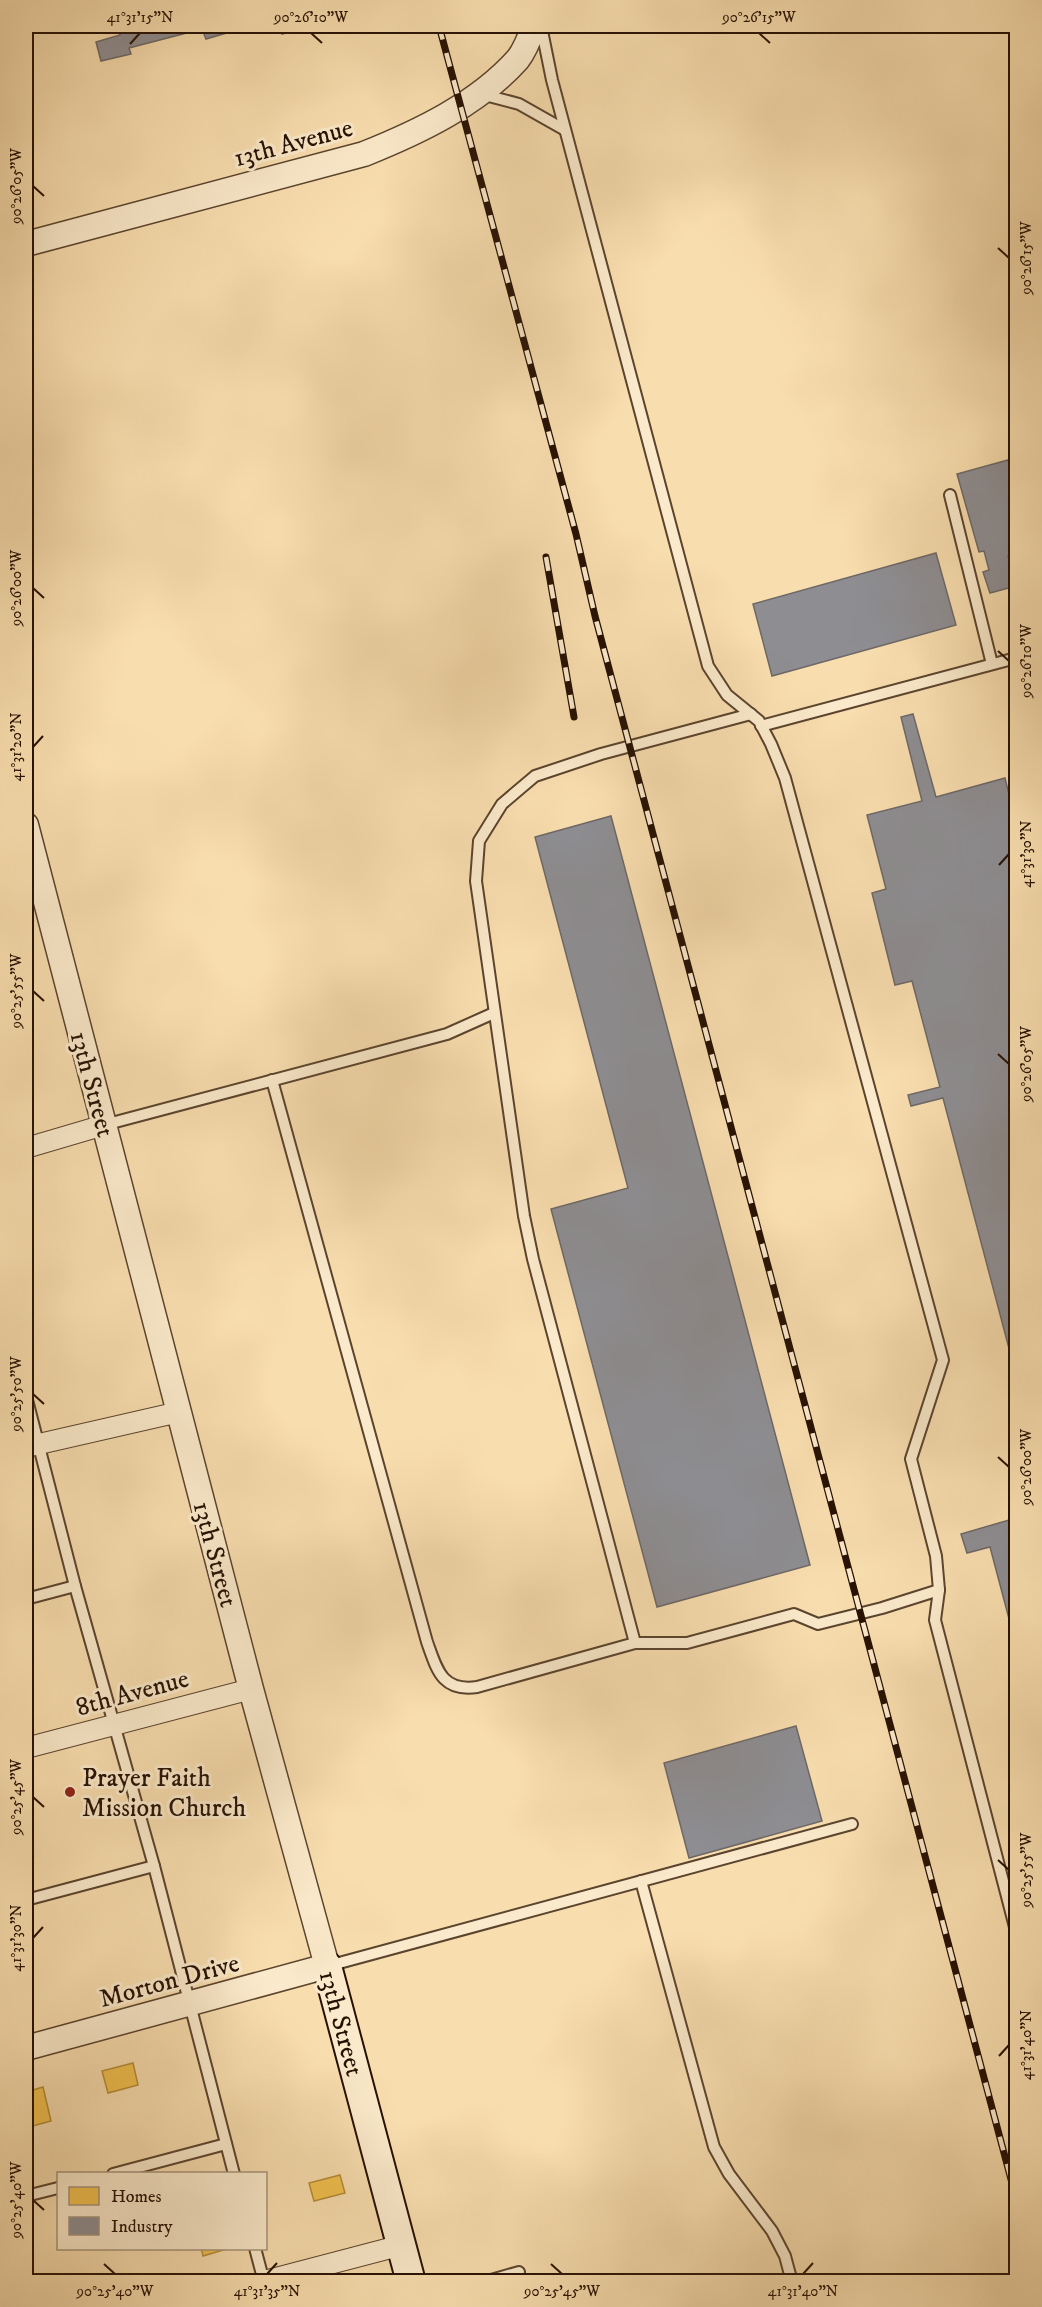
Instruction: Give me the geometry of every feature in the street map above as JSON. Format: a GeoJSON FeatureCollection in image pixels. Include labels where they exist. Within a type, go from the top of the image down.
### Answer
{"type":"FeatureCollection","features":[{"type":"Feature","properties":{"kind":"main road","name":"13th Street"},"geometry":{"type":"LineString","coordinates":[[327,1966],[411,2282]]}},
{"type":"Feature","properties":{"kind":"street","name":"13th Avenue"},"geometry":{"type":"LineString","coordinates":[[26,244],[364,154],[416,132],[494,82],[519,57],[534,26]]}},
{"type":"Feature","properties":{"kind":"street","name":"13th Street"},"geometry":{"type":"LineString","coordinates":[[26,825],[29,852],[104,1125],[251,1689],[327,1966]]}},
{"type":"Feature","properties":{"kind":"street"},"geometry":{"type":"LineString","coordinates":[[26,1148],[104,1125]]}},
{"type":"Feature","properties":{"kind":"street"},"geometry":{"type":"LineString","coordinates":[[32,1446],[179,1412]]}},
{"type":"Feature","properties":{"kind":"street","name":"8th Avenue"},"geometry":{"type":"LineString","coordinates":[[26,1748],[251,1689]]}},
{"type":"Feature","properties":{"kind":"street","name":"Morton Drive"},"geometry":{"type":"LineString","coordinates":[[26,2048],[327,1966]]}},
{"type":"Feature","properties":{"kind":"street"},"geometry":{"type":"LineString","coordinates":[[263,2281],[402,2245]]}},
{"type":"Feature","properties":{"kind":"lane"},"geometry":{"type":"LineString","coordinates":[[541,26],[565,130],[708,666],[727,695],[751,714],[761,726],[785,778],[943,1360],[911,1459],[936,1556],[939,1590],[935,1620],[1017,1931]]}},
{"type":"Feature","properties":{"kind":"lane"},"geometry":{"type":"LineString","coordinates":[[478,93],[519,104],[546,117],[565,130]]}},
{"type":"Feature","properties":{"kind":"lane"},"geometry":{"type":"LineString","coordinates":[[950,495],[992,664]]}},
{"type":"Feature","properties":{"kind":"lane"},"geometry":{"type":"LineString","coordinates":[[761,726],[1017,658]]}},
{"type":"Feature","properties":{"kind":"lane"},"geometry":{"type":"LineString","coordinates":[[635,1643],[532,1258],[476,881],[479,841],[502,804],[535,776],[601,754],[751,714]]}},
{"type":"Feature","properties":{"kind":"lane"},"geometry":{"type":"LineString","coordinates":[[104,1125],[447,1034],[494,1012]]}},
{"type":"Feature","properties":{"kind":"lane"},"geometry":{"type":"LineString","coordinates":[[272,1080],[427,1642],[441,1675],[450,1684],[464,1689],[477,1687],[635,1643],[687,1643],[794,1614],[818,1624],[882,1608],[939,1590]]}},
{"type":"Feature","properties":{"kind":"lane"},"geometry":{"type":"LineString","coordinates":[[26,1396],[32,1446],[75,1586],[154,1866],[233,2172]]}},
{"type":"Feature","properties":{"kind":"lane"},"geometry":{"type":"LineString","coordinates":[[26,1599],[75,1586]]}},
{"type":"Feature","properties":{"kind":"lane"},"geometry":{"type":"LineString","coordinates":[[327,1966],[852,1824]]}},
{"type":"Feature","properties":{"kind":"lane"},"geometry":{"type":"LineString","coordinates":[[26,1900],[154,1866]]}},
{"type":"Feature","properties":{"kind":"lane"},"geometry":{"type":"LineString","coordinates":[[641,1881],[714,2147],[729,2174],[772,2231],[785,2256],[792,2282]]}},
{"type":"Feature","properties":{"kind":"lane"},"geometry":{"type":"LineString","coordinates":[[121,2172],[226,2144]]}},
{"type":"Feature","properties":{"kind":"lane"},"geometry":{"type":"LineString","coordinates":[[26,2196],[57,2188]]}},
{"type":"Feature","properties":{"kind":"lane"},"geometry":{"type":"LineString","coordinates":[[255,2250],[263,2281]]}},
{"type":"Feature","properties":{"kind":"lane"},"geometry":{"type":"LineString","coordinates":[[484,2282],[519,2272]]}},
{"type":"Feature","properties":{"kind":"building: Homes"},"geometry":{"type":"Polygon","coordinates":[[[133,2063],[138,2085],[108,2093],[102,2071],[133,2063]]]}},
{"type":"Feature","properties":{"kind":"building: Homes"},"geometry":{"type":"Polygon","coordinates":[[[43,2087],[51,2121],[29,2127],[26,2092],[43,2087]]]}},
{"type":"Feature","properties":{"kind":"building: Homes"},"geometry":{"type":"Polygon","coordinates":[[[340,2175],[345,2193],[314,2201],[309,2183],[340,2175]]]}},
{"type":"Feature","properties":{"kind":"building: Homes"},"geometry":{"type":"Polygon","coordinates":[[[202,2250],[223,2250],[203,2256],[202,2250]]]}},
{"type":"Feature","properties":{"kind":"building: Industry"},"geometry":{"type":"Polygon","coordinates":[[[123,26],[228,26],[230,32],[206,39],[202,29],[129,48],[131,54],[101,61],[96,42],[120,35],[119,30],[124,29],[123,26]]]}},
{"type":"Feature","properties":{"kind":"building: Industry"},"geometry":{"type":"Polygon","coordinates":[[[280,26],[313,26],[282,34],[280,26]]]}},
{"type":"Feature","properties":{"kind":"building: Industry"},"geometry":{"type":"Polygon","coordinates":[[[1008,460],[1013,478],[1016,477],[1016,554],[1008,556],[1016,586],[990,593],[983,572],[989,570],[984,551],[979,552],[957,474],[1008,460]]]}},
{"type":"Feature","properties":{"kind":"building: Industry"},"geometry":{"type":"Polygon","coordinates":[[[936,553],[956,625],[772,676],[753,604],[936,553]]]}},
{"type":"Feature","properties":{"kind":"building: Industry"},"geometry":{"type":"Polygon","coordinates":[[[913,714],[936,797],[1005,778],[1016,823],[1016,1375],[943,1098],[911,1106],[908,1095],[940,1087],[912,981],[895,985],[872,893],[886,889],[867,815],[922,801],[901,717],[913,714]]]}},
{"type":"Feature","properties":{"kind":"building: Industry"},"geometry":{"type":"Polygon","coordinates":[[[611,816],[810,1565],[657,1607],[551,1209],[628,1188],[535,837],[611,816]]]}},
{"type":"Feature","properties":{"kind":"building: Industry"},"geometry":{"type":"Polygon","coordinates":[[[1016,1518],[1016,1645],[990,1547],[967,1553],[961,1534],[1016,1518]]]}},
{"type":"Feature","properties":{"kind":"building: Industry"},"geometry":{"type":"Polygon","coordinates":[[[796,1726],[822,1821],[689,1858],[664,1763],[796,1726]]]}},
{"type":"Feature","properties":{"kind":"railway"},"geometry":{"type":"LineString","coordinates":[[439,26],[576,534],[595,616],[1016,2198]]}},
{"type":"Feature","properties":{"kind":"railway"},"geometry":{"type":"LineString","coordinates":[[546,557],[574,717]]}},
{"type":"Feature","properties":{"kind":"place","name":"Prayer Faith Mission Church"},"geometry":{"type":"Point","coordinates":[70,1792]}}]}
